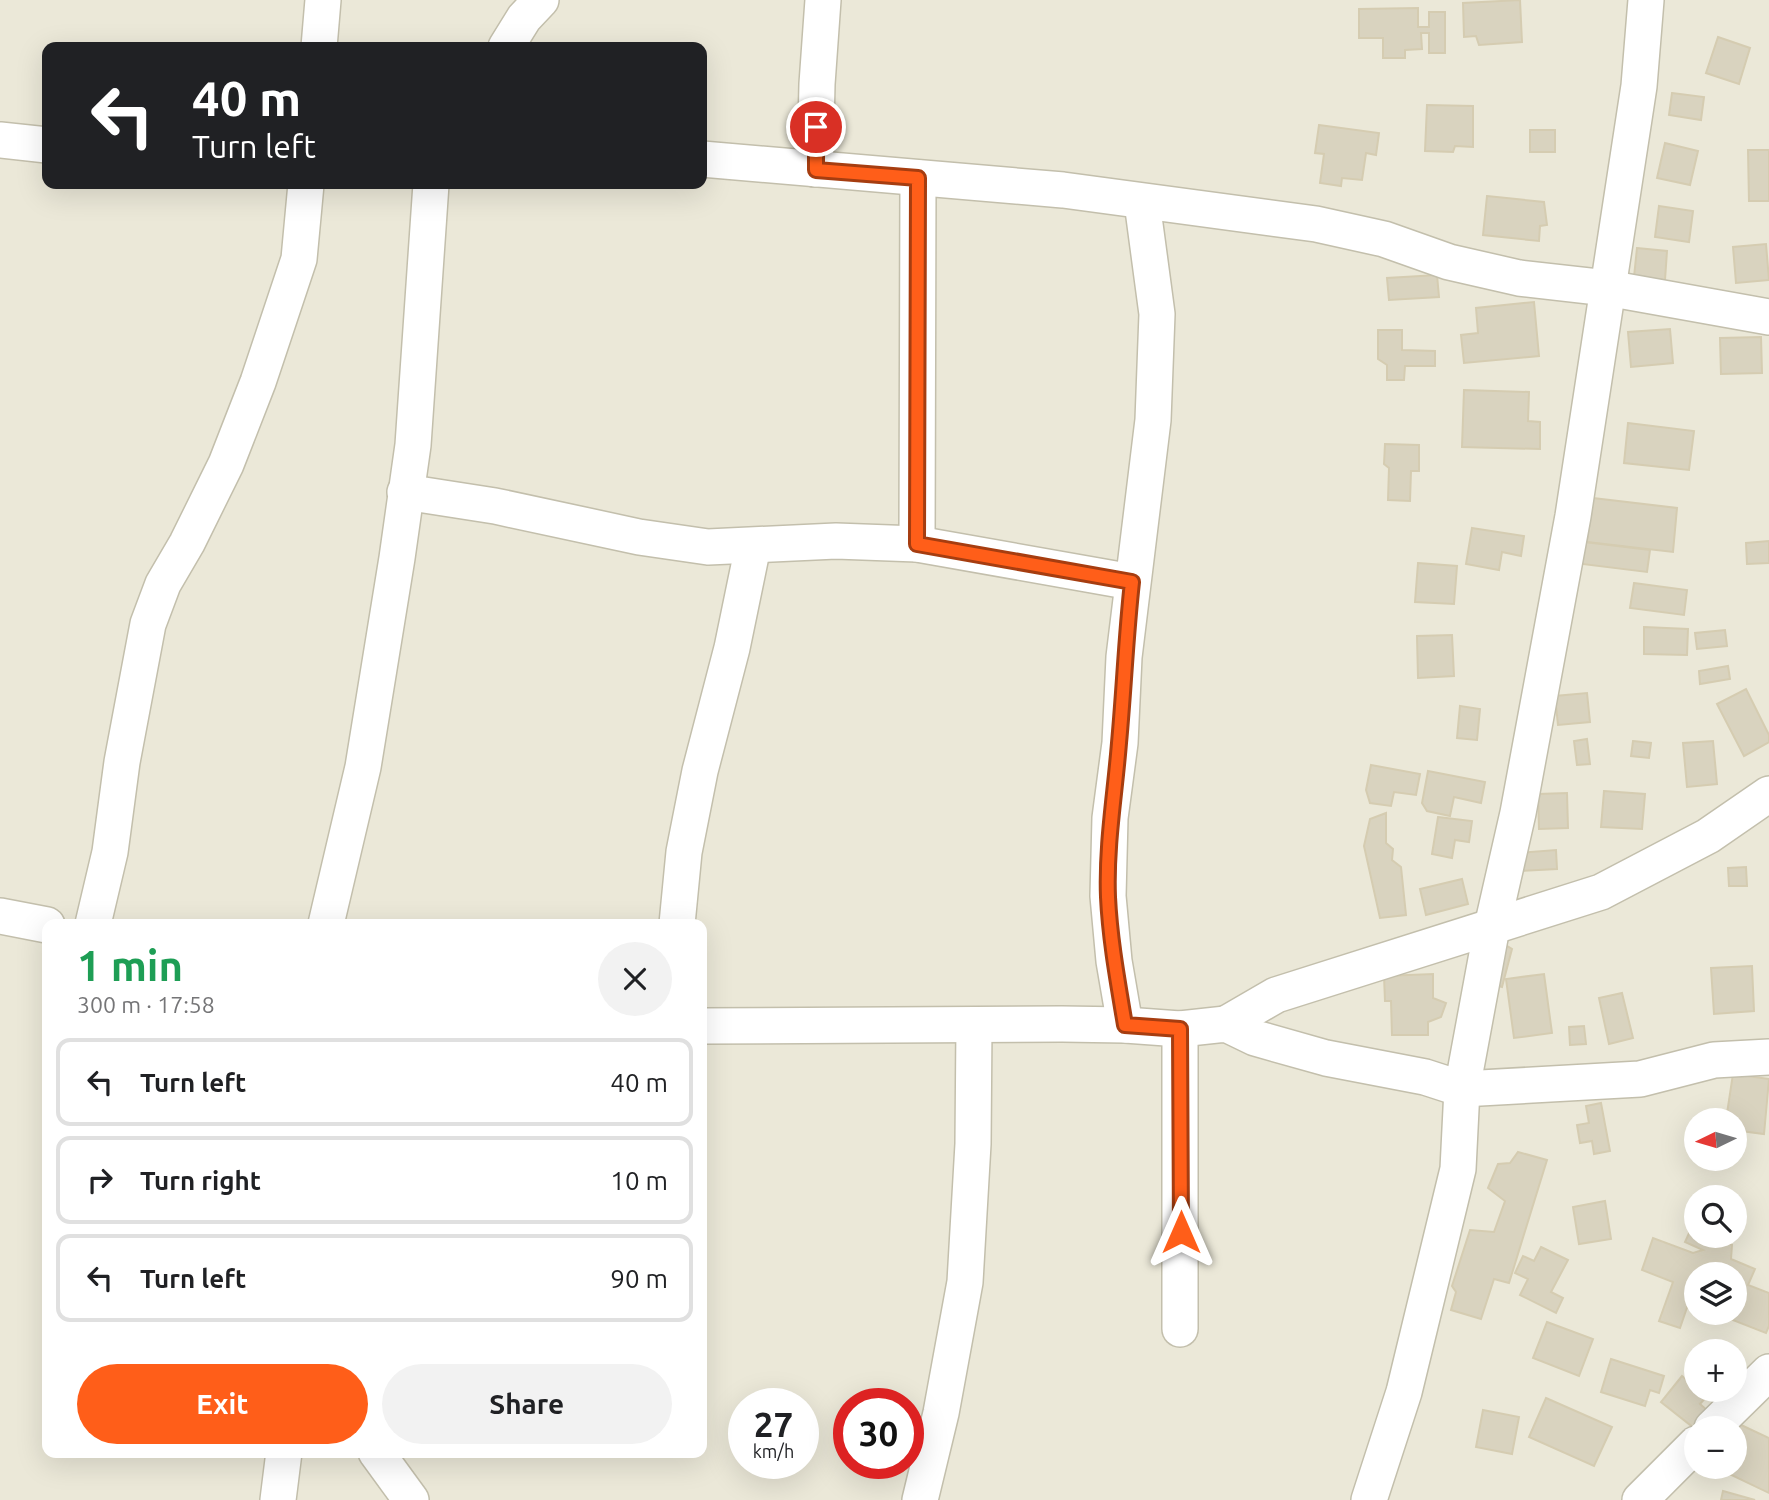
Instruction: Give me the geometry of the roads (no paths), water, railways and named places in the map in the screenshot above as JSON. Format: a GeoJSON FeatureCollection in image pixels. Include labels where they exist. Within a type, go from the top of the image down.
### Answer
{"type":"FeatureCollection","features":[{"type":"Feature","properties":{"kind":"street"},"geometry":{"type":"LineString","coordinates":[[319,42],[323,0]]}},
{"type":"Feature","properties":{"kind":"street"},"geometry":{"type":"LineString","coordinates":[[509,42],[524,18],[541,0]]}},
{"type":"Feature","properties":{"kind":"street"},"geometry":{"type":"LineString","coordinates":[[1369,1500],[1405,1392],[1458,1169],[1462,1089],[1492,927],[1518,813],[1573,516],[1639,86],[1646,0]]}},
{"type":"Feature","properties":{"kind":"street"},"geometry":{"type":"LineString","coordinates":[[814,4],[816,170]]}},
{"type":"Feature","properties":{"kind":"street"},"geometry":{"type":"LineString","coordinates":[[0,140],[42,144]]}},
{"type":"Feature","properties":{"kind":"street"},"geometry":{"type":"LineString","coordinates":[[707,159],[1063,190],[1316,224],[1384,239],[1449,261],[1519,278],[1607,288],[1769,317]]}},
{"type":"Feature","properties":{"kind":"street"},"geometry":{"type":"LineString","coordinates":[[917,544],[918,178]]}},
{"type":"Feature","properties":{"kind":"street"},"geometry":{"type":"LineString","coordinates":[[94,919],[110,852],[124,750],[148,624],[163,584],[187,543],[226,464],[258,382],[299,259],[306,189]]}},
{"type":"Feature","properties":{"kind":"street"},"geometry":{"type":"LineString","coordinates":[[327,919],[363,767],[397,558],[413,444],[431,189]]}},
{"type":"Feature","properties":{"kind":"street"},"geometry":{"type":"LineString","coordinates":[[1125,1025],[1114,961],[1108,896],[1110,818],[1119,743],[1124,657],[1153,420],[1157,314],[1142,202]]}},
{"type":"Feature","properties":{"kind":"street"},"geometry":{"type":"LineString","coordinates":[[405,492],[495,506],[639,537],[708,547],[836,541],[917,544],[1132,582]]}},
{"type":"Feature","properties":{"kind":"street"},"geometry":{"type":"LineString","coordinates":[[677,919],[684,852],[700,771],[732,648],[753,546]]}},
{"type":"Feature","properties":{"kind":"street"},"geometry":{"type":"LineString","coordinates":[[707,1026],[1125,1025],[1180,1029],[1226,1024],[1276,995],[1601,892],[1708,836],[1769,794]]}},
{"type":"Feature","properties":{"kind":"street"},"geometry":{"type":"LineString","coordinates":[[0,916],[42,924]]}},
{"type":"Feature","properties":{"kind":"street"},"geometry":{"type":"LineString","coordinates":[[1226,1024],[1255,1038],[1326,1058],[1424,1077],[1462,1089],[1640,1079],[1714,1060],[1769,1057]]}},
{"type":"Feature","properties":{"kind":"street"},"geometry":{"type":"LineString","coordinates":[[920,1500],[941,1413],[965,1282],[973,1144],[974,1025]]}},
{"type":"Feature","properties":{"kind":"street"},"geometry":{"type":"LineString","coordinates":[[1180,1029],[1180,1329]]}},
{"type":"Feature","properties":{"kind":"street"},"geometry":{"type":"LineString","coordinates":[[1724,1416],[1769,1372]]}},
{"type":"Feature","properties":{"kind":"street"},"geometry":{"type":"LineString","coordinates":[[1640,1500],[1684,1456]]}},
{"type":"Feature","properties":{"kind":"street"},"geometry":{"type":"LineString","coordinates":[[278,1500],[283,1458]]}},
{"type":"Feature","properties":{"kind":"street"},"geometry":{"type":"LineString","coordinates":[[380,1458],[411,1500]]}}]}
